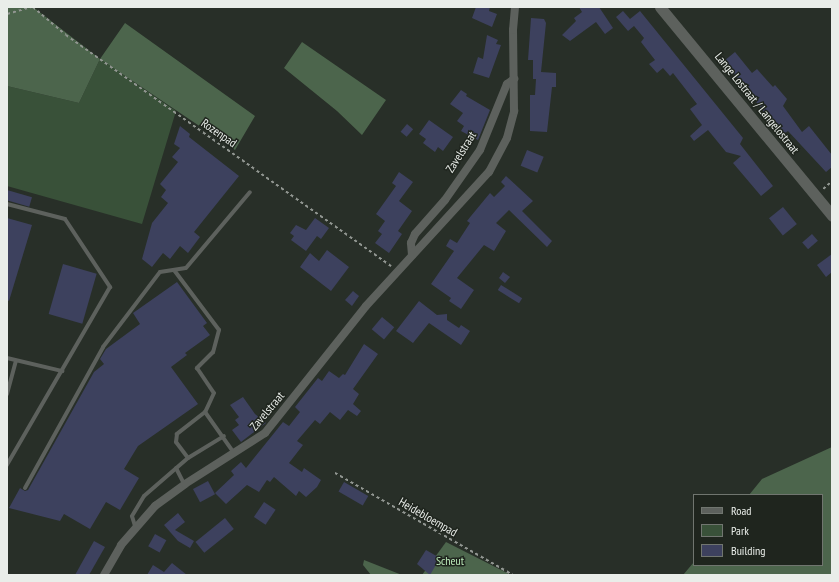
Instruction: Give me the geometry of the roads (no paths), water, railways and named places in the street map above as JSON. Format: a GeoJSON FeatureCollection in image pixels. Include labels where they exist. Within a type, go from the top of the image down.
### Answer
{"type":"FeatureCollection","features":[{"type":"Feature","properties":{"kind":"street","name":"Zavelstraat"},"geometry":{"type":"LineString","coordinates":[[104,575],[135,526],[155,506],[185,484],[265,434],[397,271],[477,187],[496,161],[511,125],[514,79],[515,7]]}},
{"type":"Feature","properties":{"kind":"street","name":"Lange Lostraat / Langelostraat"},"geometry":{"type":"LineString","coordinates":[[660,7],[832,216]]}},
{"type":"Feature","properties":{"kind":"street","name":"Zavelstraat"},"geometry":{"type":"LineString","coordinates":[[412,255],[411,243],[415,234],[445,200],[480,150],[507,84],[514,79]]}},
{"type":"Feature","properties":{"kind":"lane"},"geometry":{"type":"LineString","coordinates":[[25,488],[103,347],[160,272],[186,268],[250,192]]}},
{"type":"Feature","properties":{"kind":"lane"},"geometry":{"type":"LineString","coordinates":[[7,204],[65,219],[110,287],[7,465]]}},
{"type":"Feature","properties":{"kind":"lane"},"geometry":{"type":"LineString","coordinates":[[174,270],[219,330],[213,352],[197,368],[214,393],[205,412],[177,434],[176,442],[188,458]]}},
{"type":"Feature","properties":{"kind":"lane"},"geometry":{"type":"LineString","coordinates":[[7,358],[62,371]]}},
{"type":"Feature","properties":{"kind":"lane"},"geometry":{"type":"LineString","coordinates":[[7,394],[16,361]]}},
{"type":"Feature","properties":{"kind":"lane"},"geometry":{"type":"LineString","coordinates":[[205,412],[224,436],[235,454]]}},
{"type":"Feature","properties":{"kind":"lane"},"geometry":{"type":"LineString","coordinates":[[135,526],[132,516],[144,496],[188,458],[224,436]]}},
{"type":"Feature","properties":{"kind":"lane"},"geometry":{"type":"LineString","coordinates":[[176,468],[185,484]]}},
{"type":"Feature","properties":{"kind":"park label","name":"Scheut"},"geometry":{"type":"Point","coordinates":[450,561]}}]}
